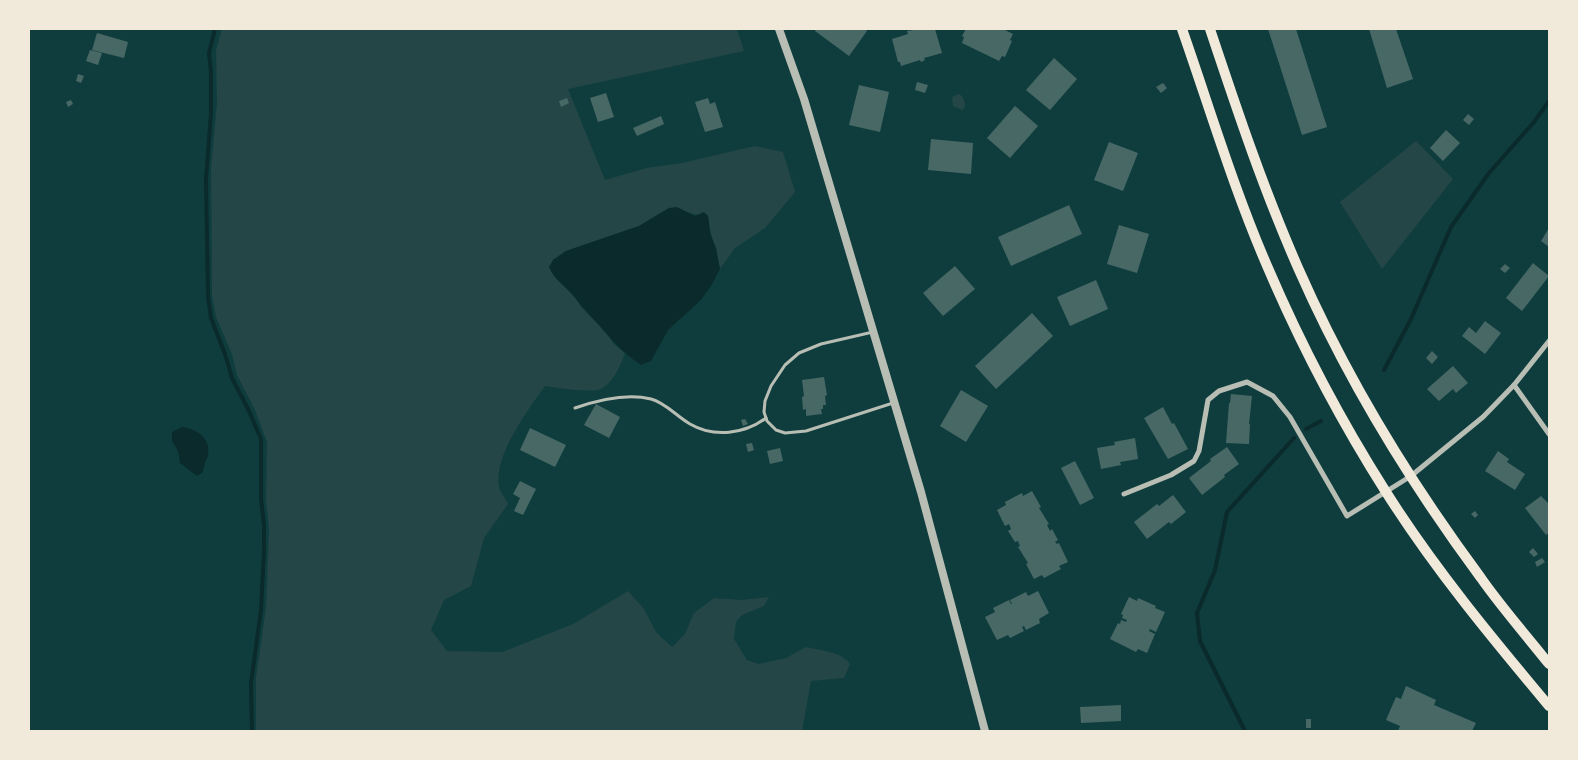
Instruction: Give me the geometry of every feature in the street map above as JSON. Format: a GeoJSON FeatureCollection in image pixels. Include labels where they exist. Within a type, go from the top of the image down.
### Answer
{"type":"FeatureCollection","features":[{"type":"Feature","properties":{"kind":"highway"},"geometry":{"type":"LineString","coordinates":[[1182,29],[1239,198],[1268,268],[1339,411],[1387,492],[1467,605],[1549,706]]}},
{"type":"Feature","properties":{"kind":"highway"},"geometry":{"type":"LineString","coordinates":[[1210,29],[1268,198],[1299,271],[1378,424],[1482,580],[1549,664]]}},
{"type":"Feature","properties":{"kind":"street"},"geometry":{"type":"LineString","coordinates":[[779,29],[804,99],[927,513],[985,731]]}},
{"type":"Feature","properties":{"kind":"street"},"geometry":{"type":"LineString","coordinates":[[1124,494],[1171,475],[1194,461],[1198,451],[1208,400],[1219,391],[1247,382],[1273,396],[1290,417],[1347,516],[1411,476],[1483,417],[1514,385],[1549,341]]}},
{"type":"Feature","properties":{"kind":"street"},"geometry":{"type":"LineString","coordinates":[[1514,385],[1549,434]]}},
{"type":"Feature","properties":{"kind":"lane"},"geometry":{"type":"LineString","coordinates":[[873,332],[821,344],[799,353],[785,365],[771,386],[765,401],[764,412],[767,421],[776,430],[786,433],[806,431],[894,403]]}},
{"type":"Feature","properties":{"kind":"lane"},"geometry":{"type":"LineString","coordinates":[[575,408],[589,403],[617,398],[652,399],[661,403],[690,424],[719,432],[746,430],[766,418]]}},
{"type":"Feature","properties":{"kind":"shaded area"},"geometry":{"type":"Polygon","coordinates":[[[222,29],[737,29],[744,51],[568,89],[605,180],[647,168],[682,163],[755,146],[783,152],[795,192],[765,228],[735,248],[720,269],[708,216],[669,208],[639,226],[566,251],[553,260],[581,307],[604,330],[614,344],[625,353],[619,368],[606,386],[596,390],[582,390],[545,386],[521,420],[506,448],[501,462],[499,487],[508,504],[484,538],[471,586],[444,600],[431,630],[447,651],[502,652],[573,624],[628,591],[644,609],[656,632],[672,647],[685,634],[694,613],[714,598],[742,600],[769,597],[764,606],[742,615],[736,622],[734,639],[747,660],[759,664],[786,658],[806,647],[836,654],[847,660],[850,664],[844,678],[811,681],[802,731],[256,731],[256,678],[266,607],[269,528],[266,501],[267,442],[255,410],[237,375],[232,354],[216,317],[212,295],[211,168],[217,103],[216,50],[222,29]]]}},
{"type":"Feature","properties":{"kind":"shaded area"},"geometry":{"type":"Polygon","coordinates":[[[959,94],[965,103],[965,107],[962,110],[953,106],[952,97],[959,94]]]}},
{"type":"Feature","properties":{"kind":"shaded area"},"geometry":{"type":"Polygon","coordinates":[[[1416,141],[1453,179],[1382,269],[1340,202],[1416,141]]]}},
{"type":"Feature","properties":{"kind":"shaded area"},"geometry":{"type":"Polygon","coordinates":[[[677,207],[695,216],[704,212],[708,216],[710,233],[716,248],[720,269],[701,300],[668,330],[651,361],[641,365],[613,341],[551,272],[549,267],[553,260],[566,251],[639,226],[669,208],[677,207]]]}},
{"type":"Feature","properties":{"kind":"shaded area"},"geometry":{"type":"Polygon","coordinates":[[[182,427],[198,432],[207,444],[208,456],[203,471],[197,476],[180,463],[178,451],[172,441],[172,432],[182,427]]]}},
{"type":"Feature","properties":{"kind":"building"},"geometry":{"type":"Polygon","coordinates":[[[816,29],[864,29],[867,31],[849,56],[815,31],[816,29]]]}},
{"type":"Feature","properties":{"kind":"building"},"geometry":{"type":"Polygon","coordinates":[[[935,29],[942,53],[924,58],[925,60],[921,62],[920,60],[901,66],[900,62],[898,62],[892,39],[908,34],[907,31],[935,29]]]}},
{"type":"Feature","properties":{"kind":"building"},"geometry":{"type":"Polygon","coordinates":[[[966,29],[1003,29],[1013,34],[1005,57],[1002,56],[999,61],[962,43],[964,37],[962,36],[966,29]]]}},
{"type":"Feature","properties":{"kind":"building"},"geometry":{"type":"Polygon","coordinates":[[[1268,29],[1296,29],[1327,127],[1302,135],[1268,29]]]}},
{"type":"Feature","properties":{"kind":"building"},"geometry":{"type":"Polygon","coordinates":[[[1369,29],[1396,29],[1413,79],[1387,88],[1369,29]]]}},
{"type":"Feature","properties":{"kind":"building"},"geometry":{"type":"Polygon","coordinates":[[[97,33],[128,42],[124,58],[92,50],[97,33]]]}},
{"type":"Feature","properties":{"kind":"building"},"geometry":{"type":"Polygon","coordinates":[[[90,50],[102,53],[98,65],[86,61],[90,50]]]}},
{"type":"Feature","properties":{"kind":"building"},"geometry":{"type":"Polygon","coordinates":[[[1054,58],[1077,79],[1050,110],[1026,90],[1054,58]]]}},
{"type":"Feature","properties":{"kind":"building"},"geometry":{"type":"Polygon","coordinates":[[[78,74],[84,76],[81,83],[76,81],[78,74]]]}},
{"type":"Feature","properties":{"kind":"building"},"geometry":{"type":"Polygon","coordinates":[[[917,82],[928,85],[925,93],[915,90],[917,82]]]}},
{"type":"Feature","properties":{"kind":"building"},"geometry":{"type":"Polygon","coordinates":[[[1163,83],[1167,88],[1161,93],[1156,87],[1163,83]]]}},
{"type":"Feature","properties":{"kind":"building"},"geometry":{"type":"Polygon","coordinates":[[[859,85],[889,92],[880,132],[849,125],[859,85]]]}},
{"type":"Feature","properties":{"kind":"building"},"geometry":{"type":"Polygon","coordinates":[[[606,93],[614,117],[598,122],[590,98],[606,93]]]}},
{"type":"Feature","properties":{"kind":"building"},"geometry":{"type":"Polygon","coordinates":[[[567,98],[569,103],[561,107],[559,101],[567,98]]]}},
{"type":"Feature","properties":{"kind":"building"},"geometry":{"type":"Polygon","coordinates":[[[708,98],[710,104],[715,102],[723,127],[705,132],[695,102],[708,98]]]}},
{"type":"Feature","properties":{"kind":"building"},"geometry":{"type":"Polygon","coordinates":[[[71,100],[73,104],[68,107],[66,102],[71,100]]]}},
{"type":"Feature","properties":{"kind":"building"},"geometry":{"type":"Polygon","coordinates":[[[1015,106],[1038,126],[1010,158],[987,138],[1015,106]]]}},
{"type":"Feature","properties":{"kind":"building"},"geometry":{"type":"Polygon","coordinates":[[[1468,114],[1474,119],[1469,125],[1463,120],[1468,114]]]}},
{"type":"Feature","properties":{"kind":"building"},"geometry":{"type":"Polygon","coordinates":[[[661,116],[664,124],[637,136],[633,128],[661,116]]]}},
{"type":"Feature","properties":{"kind":"building"},"geometry":{"type":"Polygon","coordinates":[[[1446,130],[1460,143],[1443,161],[1430,148],[1446,130]]]}},
{"type":"Feature","properties":{"kind":"building"},"geometry":{"type":"Polygon","coordinates":[[[931,139],[973,143],[971,174],[928,170],[931,139]]]}},
{"type":"Feature","properties":{"kind":"building"},"geometry":{"type":"Polygon","coordinates":[[[1109,142],[1138,153],[1123,191],[1094,180],[1109,142]]]}},
{"type":"Feature","properties":{"kind":"building"},"geometry":{"type":"Polygon","coordinates":[[[1069,205],[1082,234],[1011,266],[998,237],[1069,205]]]}},
{"type":"Feature","properties":{"kind":"building"},"geometry":{"type":"Polygon","coordinates":[[[1119,225],[1149,234],[1137,273],[1107,264],[1119,225]]]}},
{"type":"Feature","properties":{"kind":"building"},"geometry":{"type":"Polygon","coordinates":[[[1549,228],[1549,247],[1541,241],[1549,228]]]}},
{"type":"Feature","properties":{"kind":"building"},"geometry":{"type":"Polygon","coordinates":[[[1533,263],[1549,276],[1522,311],[1506,298],[1533,263]]]}},
{"type":"Feature","properties":{"kind":"building"},"geometry":{"type":"Polygon","coordinates":[[[1505,264],[1510,268],[1505,273],[1500,269],[1505,264]]]}},
{"type":"Feature","properties":{"kind":"building"},"geometry":{"type":"Polygon","coordinates":[[[955,266],[975,289],[943,316],[923,293],[955,266]]]}},
{"type":"Feature","properties":{"kind":"building"},"geometry":{"type":"Polygon","coordinates":[[[1096,280],[1108,309],[1070,326],[1057,297],[1096,280]]]}},
{"type":"Feature","properties":{"kind":"building"},"geometry":{"type":"Polygon","coordinates":[[[1032,313],[1053,336],[996,389],[975,366],[1032,313]]]}},
{"type":"Feature","properties":{"kind":"building"},"geometry":{"type":"Polygon","coordinates":[[[1485,321],[1501,333],[1485,354],[1462,336],[1469,327],[1476,333],[1485,321]]]}},
{"type":"Feature","properties":{"kind":"building"},"geometry":{"type":"Polygon","coordinates":[[[1432,351],[1438,357],[1432,364],[1426,358],[1432,351]]]}},
{"type":"Feature","properties":{"kind":"building"},"geometry":{"type":"Polygon","coordinates":[[[1453,366],[1468,383],[1456,393],[1453,389],[1439,401],[1427,389],[1453,366]]]}},
{"type":"Feature","properties":{"kind":"building"},"geometry":{"type":"Polygon","coordinates":[[[824,377],[827,395],[825,396],[826,405],[823,405],[823,409],[821,409],[822,414],[806,416],[806,409],[803,410],[802,380],[824,377]]]}},
{"type":"Feature","properties":{"kind":"building"},"geometry":{"type":"Polygon","coordinates":[[[961,390],[988,406],[966,442],[940,426],[961,390]]]}},
{"type":"Feature","properties":{"kind":"building"},"geometry":{"type":"Polygon","coordinates":[[[1231,394],[1252,396],[1249,444],[1226,443],[1231,394]]]}},
{"type":"Feature","properties":{"kind":"building"},"geometry":{"type":"Polygon","coordinates":[[[596,404],[620,417],[609,438],[584,425],[596,404]]]}},
{"type":"Feature","properties":{"kind":"building"},"geometry":{"type":"Polygon","coordinates":[[[1163,407],[1188,449],[1168,459],[1144,418],[1163,407]]]}},
{"type":"Feature","properties":{"kind":"building"},"geometry":{"type":"Polygon","coordinates":[[[745,419],[748,424],[743,426],[741,420],[745,419]]]}},
{"type":"Feature","properties":{"kind":"building"},"geometry":{"type":"Polygon","coordinates":[[[530,428],[566,445],[555,467],[520,450],[530,428]]]}},
{"type":"Feature","properties":{"kind":"building"},"geometry":{"type":"Polygon","coordinates":[[[1135,438],[1138,459],[1120,462],[1121,465],[1101,469],[1097,448],[1115,445],[1114,442],[1135,438]]]}},
{"type":"Feature","properties":{"kind":"building"},"geometry":{"type":"Polygon","coordinates":[[[752,443],[754,450],[748,452],[746,444],[752,443]]]}},
{"type":"Feature","properties":{"kind":"building"},"geometry":{"type":"Polygon","coordinates":[[[1227,447],[1239,464],[1202,495],[1189,478],[1227,447]]]}},
{"type":"Feature","properties":{"kind":"building"},"geometry":{"type":"Polygon","coordinates":[[[780,448],[783,461],[770,464],[767,451],[780,448]]]}},
{"type":"Feature","properties":{"kind":"building"},"geometry":{"type":"Polygon","coordinates":[[[1498,451],[1509,459],[1507,462],[1525,474],[1515,490],[1485,471],[1498,451]]]}},
{"type":"Feature","properties":{"kind":"building"},"geometry":{"type":"Polygon","coordinates":[[[1075,461],[1094,498],[1080,505],[1061,468],[1075,461]]]}},
{"type":"Feature","properties":{"kind":"building"},"geometry":{"type":"Polygon","coordinates":[[[520,481],[536,489],[523,515],[514,511],[520,498],[513,494],[520,481]]]}},
{"type":"Feature","properties":{"kind":"building"},"geometry":{"type":"Polygon","coordinates":[[[1032,491],[1041,507],[1039,508],[1049,524],[1047,525],[1050,531],[1052,529],[1058,540],[1055,542],[1059,543],[1068,562],[1059,566],[1061,569],[1044,578],[1042,575],[1034,579],[1026,564],[1028,563],[1018,547],[1020,546],[1018,541],[1015,542],[1008,531],[1011,529],[1009,524],[1005,526],[997,510],[1006,505],[1005,502],[1022,493],[1023,496],[1032,491]]]}},
{"type":"Feature","properties":{"kind":"building"},"geometry":{"type":"Polygon","coordinates":[[[1173,495],[1186,512],[1147,539],[1134,522],[1157,504],[1159,506],[1173,495]]]}},
{"type":"Feature","properties":{"kind":"building"},"geometry":{"type":"Polygon","coordinates":[[[1541,496],[1549,504],[1549,533],[1546,535],[1525,508],[1541,496]]]}},
{"type":"Feature","properties":{"kind":"building"},"geometry":{"type":"Polygon","coordinates":[[[1475,511],[1478,515],[1475,518],[1471,514],[1475,511]]]}},
{"type":"Feature","properties":{"kind":"building"},"geometry":{"type":"Polygon","coordinates":[[[1533,548],[1538,554],[1534,557],[1529,552],[1533,548]]]}},
{"type":"Feature","properties":{"kind":"building"},"geometry":{"type":"Polygon","coordinates":[[[1542,558],[1545,562],[1537,567],[1535,562],[1542,558]]]}},
{"type":"Feature","properties":{"kind":"building"},"geometry":{"type":"Polygon","coordinates":[[[1038,591],[1049,613],[1039,619],[1040,623],[1026,630],[1024,626],[1022,627],[1024,631],[1010,638],[1008,635],[997,640],[985,617],[995,612],[993,608],[1009,600],[1012,604],[1010,600],[1026,592],[1028,596],[1038,591]]]}},
{"type":"Feature","properties":{"kind":"building"},"geometry":{"type":"Polygon","coordinates":[[[1129,597],[1137,601],[1138,598],[1165,612],[1156,632],[1150,629],[1149,631],[1155,634],[1147,653],[1138,649],[1136,652],[1110,639],[1118,623],[1120,624],[1121,620],[1126,622],[1127,620],[1122,618],[1123,615],[1121,614],[1129,597]]]}},
{"type":"Feature","properties":{"kind":"building"},"geometry":{"type":"Polygon","coordinates":[[[1406,686],[1436,700],[1434,705],[1476,723],[1472,731],[1398,731],[1400,726],[1386,720],[1396,697],[1401,699],[1406,686]]]}},
{"type":"Feature","properties":{"kind":"building"},"geometry":{"type":"Polygon","coordinates":[[[1121,705],[1121,721],[1081,723],[1080,707],[1121,705]]]}},
{"type":"Feature","properties":{"kind":"building"},"geometry":{"type":"Polygon","coordinates":[[[1306,719],[1311,719],[1311,728],[1306,728],[1306,719]]]}},
{"type":"Feature","properties":{"kind":"waterway"},"geometry":{"type":"LineString","coordinates":[[215,29],[209,53],[211,113],[206,179],[208,296],[211,318],[232,378],[261,439],[261,498],[264,550],[261,610],[251,683],[252,731]]}},
{"type":"Feature","properties":{"kind":"waterway"},"geometry":{"type":"LineString","coordinates":[[1384,370],[1411,319],[1451,227],[1489,173],[1534,122],[1549,101]]}},
{"type":"Feature","properties":{"kind":"waterway"},"geometry":{"type":"LineString","coordinates":[[1306,429],[1321,421]]}},
{"type":"Feature","properties":{"kind":"waterway"},"geometry":{"type":"LineString","coordinates":[[1245,731],[1200,641],[1197,613],[1215,570],[1227,512],[1294,438]]}}]}
